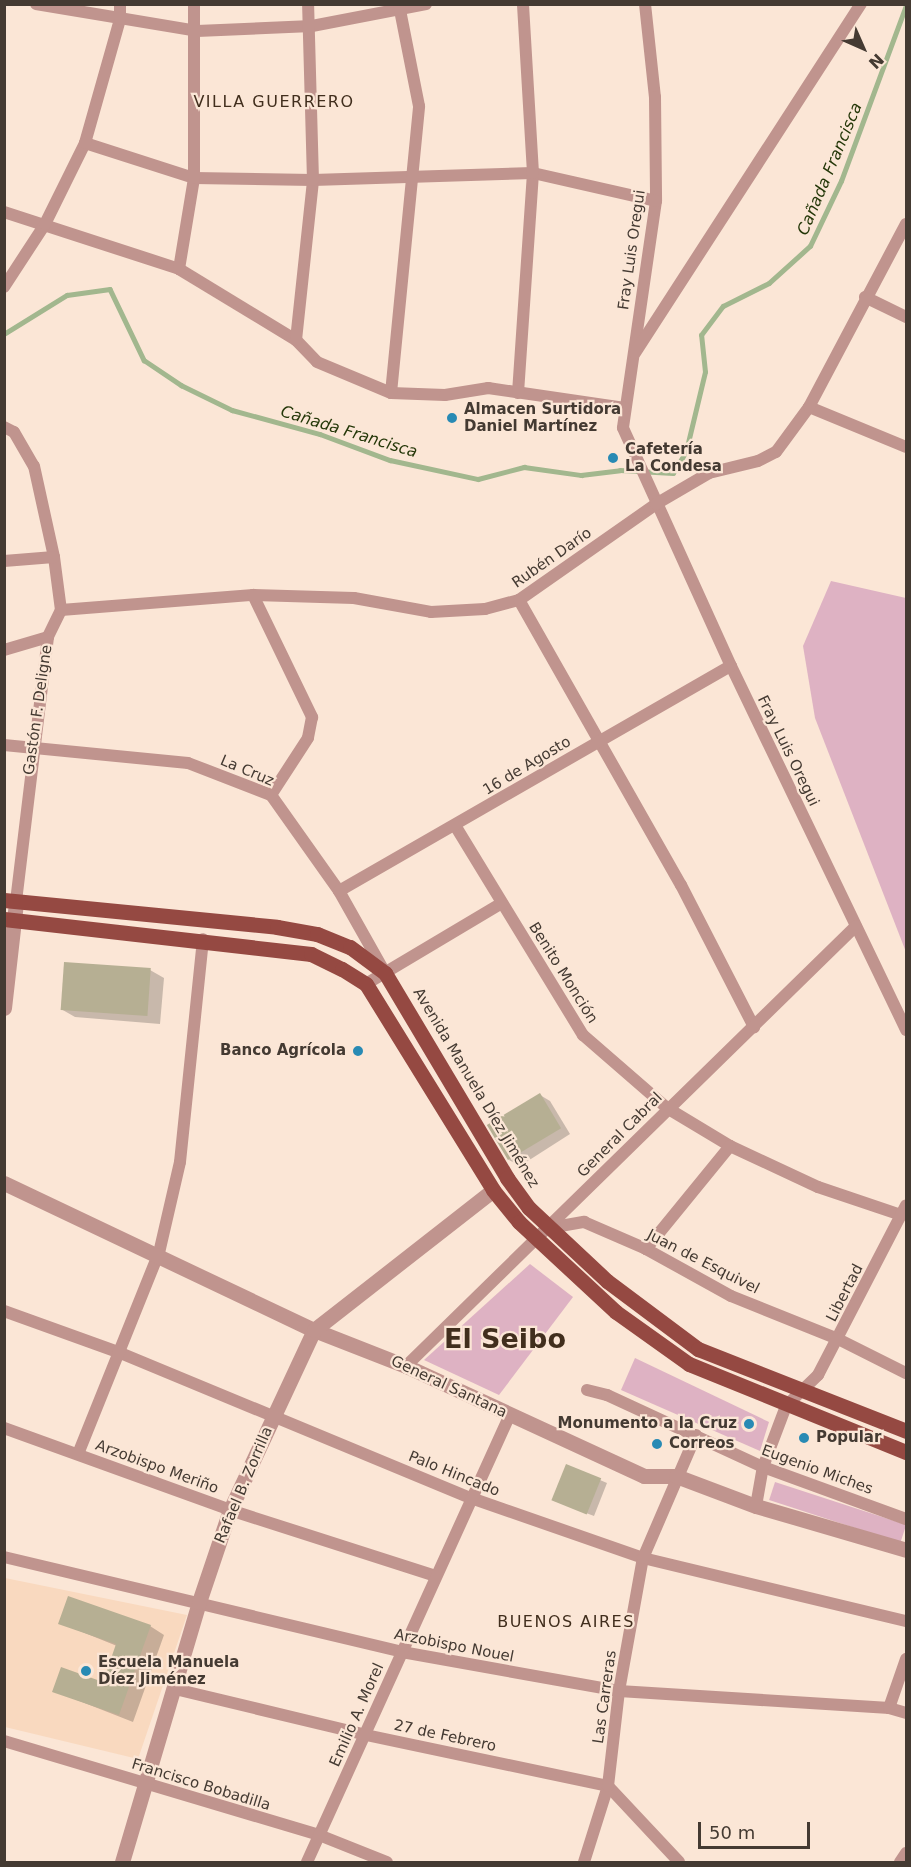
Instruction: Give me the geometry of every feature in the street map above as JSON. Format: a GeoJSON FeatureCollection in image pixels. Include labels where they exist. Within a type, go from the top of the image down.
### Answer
{"type":"FeatureCollection","features":[{"type":"Feature","properties":{"kind":"main road","name":"Avenida Manuela Díez Jiménez"},"geometry":{"type":"LineString","coordinates":[[10,901],[317,934],[350,947],[385,972],[507,1178],[549,1228],[646,1313],[698,1350],[906,1431]]}},
{"type":"Feature","properties":{"kind":"main road"},"geometry":{"type":"LineString","coordinates":[[9,919],[203,939],[311,954],[366,984],[493,1190],[536,1239],[643,1333],[689,1364],[786,1406],[906,1452]]}},
{"type":"Feature","properties":{"kind":"street"},"geometry":{"type":"LineString","coordinates":[[36,4],[197,32],[312,26],[426,4]]}},
{"type":"Feature","properties":{"kind":"street"},"geometry":{"type":"LineString","coordinates":[[4,287],[45,224],[85,143],[120,18],[120,4]]}},
{"type":"Feature","properties":{"kind":"street"},"geometry":{"type":"LineString","coordinates":[[179,269],[194,178],[197,32],[194,4]]}},
{"type":"Feature","properties":{"kind":"street"},"geometry":{"type":"LineString","coordinates":[[296,340],[313,180],[312,26],[308,4]]}},
{"type":"Feature","properties":{"kind":"street"},"geometry":{"type":"LineString","coordinates":[[518,393],[533,173],[523,4]]}},
{"type":"Feature","properties":{"kind":"street","name":"Fray Luis Oregui"},"geometry":{"type":"LineString","coordinates":[[645,4],[655,97],[656,201],[623,428],[646,484],[731,666],[906,1030]]}},
{"type":"Feature","properties":{"kind":"street"},"geometry":{"type":"LineString","coordinates":[[633,357],[861,4]]}},
{"type":"Feature","properties":{"kind":"street"},"geometry":{"type":"LineString","coordinates":[[391,393],[414,177],[419,106],[401,8]]}},
{"type":"Feature","properties":{"kind":"street"},"geometry":{"type":"LineString","coordinates":[[85,143],[194,178],[313,180],[533,173],[656,201]]}},
{"type":"Feature","properties":{"kind":"street"},"geometry":{"type":"LineString","coordinates":[[4,212],[179,269],[296,340],[317,362],[391,393],[445,395],[488,388],[625,408]]}},
{"type":"Feature","properties":{"kind":"street","name":"Rubén Darío"},"geometry":{"type":"LineString","coordinates":[[61,610],[253,595],[354,598],[430,612],[485,609],[519,600],[656,504],[709,473],[758,461],[776,452],[809,407],[865,297],[906,224]]}},
{"type":"Feature","properties":{"kind":"street"},"geometry":{"type":"LineString","coordinates":[[865,297],[906,317]]}},
{"type":"Feature","properties":{"kind":"street"},"geometry":{"type":"LineString","coordinates":[[809,407],[906,447]]}},
{"type":"Feature","properties":{"kind":"street"},"geometry":{"type":"LineString","coordinates":[[4,427],[14,432],[34,466],[54,557],[61,610]]}},
{"type":"Feature","properties":{"kind":"street"},"geometry":{"type":"LineString","coordinates":[[4,561],[54,557]]}},
{"type":"Feature","properties":{"kind":"street"},"geometry":{"type":"LineString","coordinates":[[253,595],[312,717],[308,738],[271,795]]}},
{"type":"Feature","properties":{"kind":"street"},"geometry":{"type":"LineString","coordinates":[[519,600],[600,740],[754,1027]]}},
{"type":"Feature","properties":{"kind":"street","name":"Gastón F. Deligne"},"geometry":{"type":"LineString","coordinates":[[4,1008],[10,901],[32,747],[48,637],[61,610]]}},
{"type":"Feature","properties":{"kind":"street"},"geometry":{"type":"LineString","coordinates":[[4,650],[48,637]]}},
{"type":"Feature","properties":{"kind":"street","name":"16 de Agosto"},"geometry":{"type":"LineString","coordinates":[[339,891],[456,827],[600,740],[731,666]]}},
{"type":"Feature","properties":{"kind":"street","name":"La Cruz"},"geometry":{"type":"LineString","coordinates":[[4,745],[188,763],[271,795],[339,891],[385,972]]}},
{"type":"Feature","properties":{"kind":"street","name":"Benito Monción"},"geometry":{"type":"LineString","coordinates":[[456,827],[583,1035],[667,1108],[730,1146],[818,1187],[904,1210]]}},
{"type":"Feature","properties":{"kind":"street"},"geometry":{"type":"LineString","coordinates":[[366,984],[502,903]]}},
{"type":"Feature","properties":{"kind":"street","name":"General Cabral"},"geometry":{"type":"LineString","coordinates":[[406,1366],[549,1228],[667,1108],[754,1027],[856,926]]}},
{"type":"Feature","properties":{"kind":"street"},"geometry":{"type":"LineString","coordinates":[[78,1454],[159,1253],[180,1162],[203,939]]}},
{"type":"Feature","properties":{"kind":"street"},"geometry":{"type":"LineString","coordinates":[[646,1249],[730,1146]]}},
{"type":"Feature","properties":{"kind":"street","name":"General Santana"},"geometry":{"type":"LineString","coordinates":[[4,1183],[159,1253],[314,1330],[406,1366],[644,1476],[676,1476],[756,1506],[906,1550]]}},
{"type":"Feature","properties":{"kind":"street","name":"Rafael B. Zorrilla"},"geometry":{"type":"LineString","coordinates":[[122,1863],[147,1785],[199,1602],[230,1510],[314,1330],[493,1190]]}},
{"type":"Feature","properties":{"kind":"street","name":"Libertad"},"geometry":{"type":"LineString","coordinates":[[786,1406],[818,1375],[904,1210]]}},
{"type":"Feature","properties":{"kind":"street","name":"Juan de Esquivel"},"geometry":{"type":"LineString","coordinates":[[549,1228],[584,1222],[646,1249],[730,1296],[838,1339],[906,1373]]}},
{"type":"Feature","properties":{"kind":"street","name":"Palo Hincado"},"geometry":{"type":"LineString","coordinates":[[4,1311],[118,1352],[471,1498],[643,1558],[906,1621]]}},
{"type":"Feature","properties":{"kind":"street","name":"Eugenio Miches"},"geometry":{"type":"LineString","coordinates":[[587,1390],[696,1435],[763,1467],[906,1518]]}},
{"type":"Feature","properties":{"kind":"street"},"geometry":{"type":"LineString","coordinates":[[756,1506],[763,1467],[786,1406]]}},
{"type":"Feature","properties":{"kind":"street","name":"Emilio A. Morel"},"geometry":{"type":"LineString","coordinates":[[307,1863],[510,1415]]}},
{"type":"Feature","properties":{"kind":"street","name":"Arzobispo Meriño"},"geometry":{"type":"LineString","coordinates":[[4,1428],[230,1510],[436,1576]]}},
{"type":"Feature","properties":{"kind":"street","name":"Las Carreras"},"geometry":{"type":"LineString","coordinates":[[584,1863],[608,1786],[619,1691],[643,1558],[676,1476],[696,1435]]}},
{"type":"Feature","properties":{"kind":"street","name":"Arzobispo Nouel"},"geometry":{"type":"LineString","coordinates":[[4,1557],[402,1652],[619,1691],[889,1708],[906,1713]]}},
{"type":"Feature","properties":{"kind":"street"},"geometry":{"type":"LineString","coordinates":[[889,1708],[906,1659]]}},
{"type":"Feature","properties":{"kind":"street","name":"27 de Febrero"},"geometry":{"type":"LineString","coordinates":[[175,1689],[366,1735],[608,1786]]}},
{"type":"Feature","properties":{"kind":"street","name":"Francisco Bobadilla"},"geometry":{"type":"LineString","coordinates":[[4,1742],[319,1835],[387,1863]]}},
{"type":"Feature","properties":{"kind":"street"},"geometry":{"type":"LineString","coordinates":[[608,1786],[679,1863]]}},
{"type":"Feature","properties":{"kind":"street"},"geometry":{"type":"LineString","coordinates":[[900,1863],[906,1853]]}},
{"type":"Feature","properties":{"kind":"shaded area"},"geometry":{"type":"Polygon","coordinates":[[[831,581],[906,598],[906,952],[815,718],[803,646],[831,581]]]}},
{"type":"Feature","properties":{"kind":"shaded area"},"geometry":{"type":"Polygon","coordinates":[[[530,1264],[573,1297],[499,1395],[424,1360],[530,1264]]]}},
{"type":"Feature","properties":{"kind":"shaded area"},"geometry":{"type":"Polygon","coordinates":[[[635,1358],[769,1422],[760,1451],[621,1390],[635,1358]]]}},
{"type":"Feature","properties":{"kind":"shaded area"},"geometry":{"type":"Polygon","coordinates":[[[775,1482],[906,1525],[900,1543],[769,1500],[775,1482]]]}},
{"type":"Feature","properties":{"kind":"shaded area","name":"Escuela Manuela Díez Jiménez"},"geometry":{"type":"Polygon","coordinates":[[[5,1578],[187,1615],[138,1759],[5,1727],[5,1578]]]}},
{"type":"Feature","properties":{"kind":"building"},"geometry":{"type":"Polygon","coordinates":[[[64,962],[151,968],[147,1016],[61,1010],[64,962]]]}},
{"type":"Feature","properties":{"kind":"building"},"geometry":{"type":"Polygon","coordinates":[[[540,1093],[561,1128],[508,1160],[487,1125],[540,1093]]]}},
{"type":"Feature","properties":{"kind":"building"},"geometry":{"type":"Polygon","coordinates":[[[566,1464],[601,1478],[587,1514],[551,1500],[566,1464]]]}},
{"type":"Feature","properties":{"kind":"building"},"geometry":{"type":"Polygon","coordinates":[[[68,1596],[151,1625],[119,1715],[52,1692],[61,1667],[103,1682],[116,1644],[58,1624],[68,1596]]]}},
{"type":"Feature","properties":{"kind":"waterway","name":"Cañada Francisca"},"geometry":{"type":"LineString","coordinates":[[4,334],[67,295],[110,289],[144,360],[181,385],[232,410],[320,434],[390,460],[478,479],[524,467],[581,475],[620,470],[673,473],[686,451],[705,372],[701,335],[723,306],[769,283],[810,246],[841,181],[906,5]]}},
{"type":"Feature","properties":{"kind":"place","name":"Almacen Surtidora Daniel Martínez"},"geometry":{"type":"Point","coordinates":[452,418]}},
{"type":"Feature","properties":{"kind":"place","name":"Cafetería La Condesa"},"geometry":{"type":"Point","coordinates":[613,458]}},
{"type":"Feature","properties":{"kind":"place","name":"Banco Agrícola"},"geometry":{"type":"Point","coordinates":[358,1051]}},
{"type":"Feature","properties":{"kind":"place","name":"Monumento a la Cruz"},"geometry":{"type":"Point","coordinates":[749,1424]}},
{"type":"Feature","properties":{"kind":"place","name":"Popular"},"geometry":{"type":"Point","coordinates":[804,1438]}},
{"type":"Feature","properties":{"kind":"place","name":"Correos"},"geometry":{"type":"Point","coordinates":[657,1444]}},
{"type":"Feature","properties":{"kind":"place","name":"Escuela Manuela Díez Jiménez"},"geometry":{"type":"Point","coordinates":[86,1671]}},
{"type":"Feature","properties":{"kind":"district","name":"VILLA GUERRERO"},"geometry":{"type":"Point","coordinates":[274,102]}},
{"type":"Feature","properties":{"kind":"district","name":"El Seibo"},"geometry":{"type":"Point","coordinates":[505,1339]}},
{"type":"Feature","properties":{"kind":"district","name":"BUENOS AIRES"},"geometry":{"type":"Point","coordinates":[566,1622]}}]}
